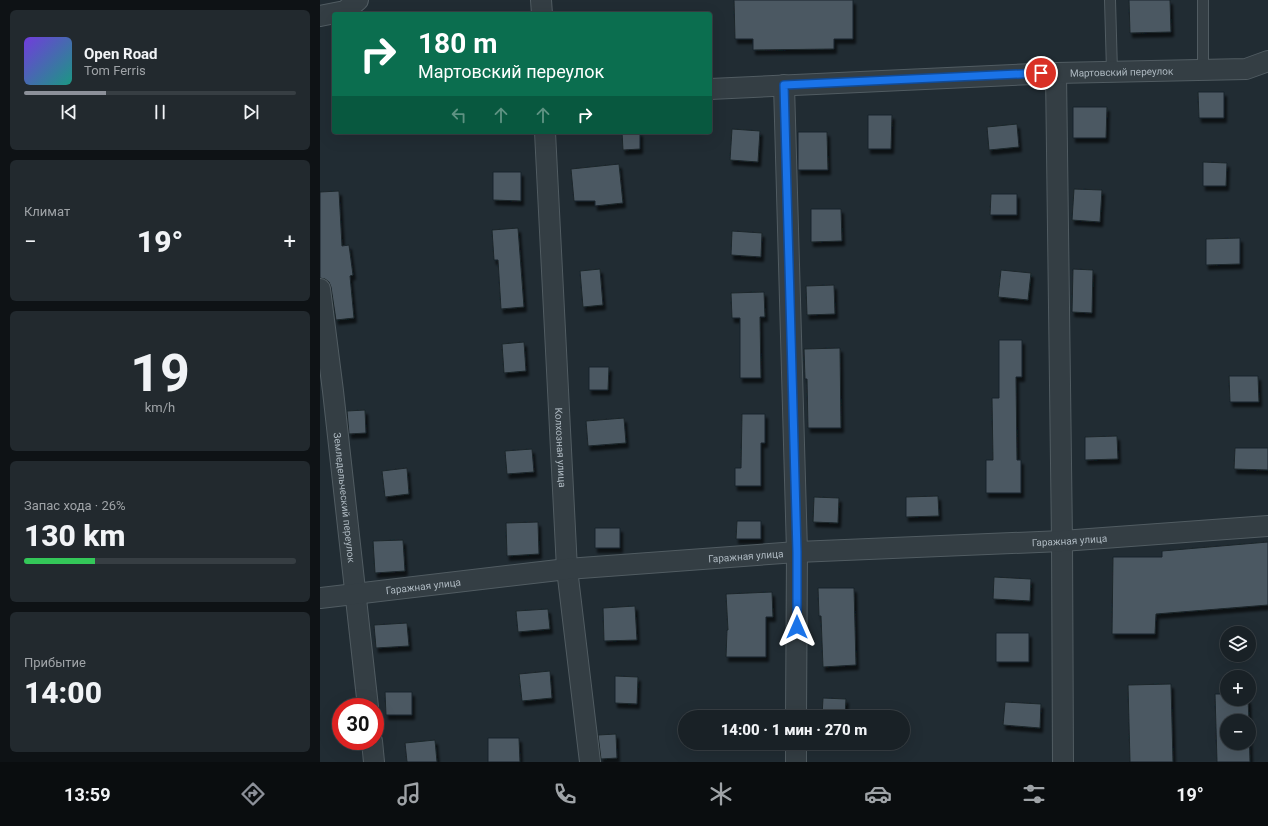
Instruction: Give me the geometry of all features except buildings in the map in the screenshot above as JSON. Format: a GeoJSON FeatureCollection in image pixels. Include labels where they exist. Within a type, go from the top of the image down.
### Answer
{"type":"FeatureCollection","features":[{"type":"Feature","properties":{"kind":"street"},"geometry":{"type":"LineString","coordinates":[[345,12],[358,0]]}},
{"type":"Feature","properties":{"kind":"street"},"geometry":{"type":"LineString","coordinates":[[541,0],[542,12]]}},
{"type":"Feature","properties":{"kind":"street"},"geometry":{"type":"LineString","coordinates":[[320,16],[332,14]]}},
{"type":"Feature","properties":{"kind":"street","name":"Мартовский переулок"},"geometry":{"type":"LineString","coordinates":[[712,89],[1056,73],[1246,69],[1268,62]]}},
{"type":"Feature","properties":{"kind":"street"},"geometry":{"type":"LineString","coordinates":[[1056,73],[1062,541],[1063,762]]}},
{"type":"Feature","properties":{"kind":"street"},"geometry":{"type":"LineString","coordinates":[[784,85],[797,552],[796,710]]}},
{"type":"Feature","properties":{"kind":"street","name":"Колхозная улица"},"geometry":{"type":"LineString","coordinates":[[545,134],[567,570],[590,762]]}},
{"type":"Feature","properties":{"kind":"street","name":"Земледельческий переулок"},"geometry":{"type":"LineString","coordinates":[[320,289],[367,698]]}},
{"type":"Feature","properties":{"kind":"street","name":"Гаражная улица"},"geometry":{"type":"LineString","coordinates":[[320,598],[567,570],[797,552],[1062,541],[1268,526]]}},
{"type":"Feature","properties":{"kind":"street"},"geometry":{"type":"LineString","coordinates":[[373,750],[374,762]]}},
{"type":"Feature","properties":{"kind":"street"},"geometry":{"type":"LineString","coordinates":[[796,750],[796,762]]}},
{"type":"Feature","properties":{"kind":"lane"},"geometry":{"type":"LineString","coordinates":[[1110,0],[1112,71]]}},
{"type":"Feature","properties":{"kind":"lane"},"geometry":{"type":"LineString","coordinates":[[1203,0],[1203,70]]}},
{"type":"Feature","properties":{"kind":"route"},"geometry":{"type":"LineString","coordinates":[[797,627],[797,552],[784,85],[1041,73]]}}]}
